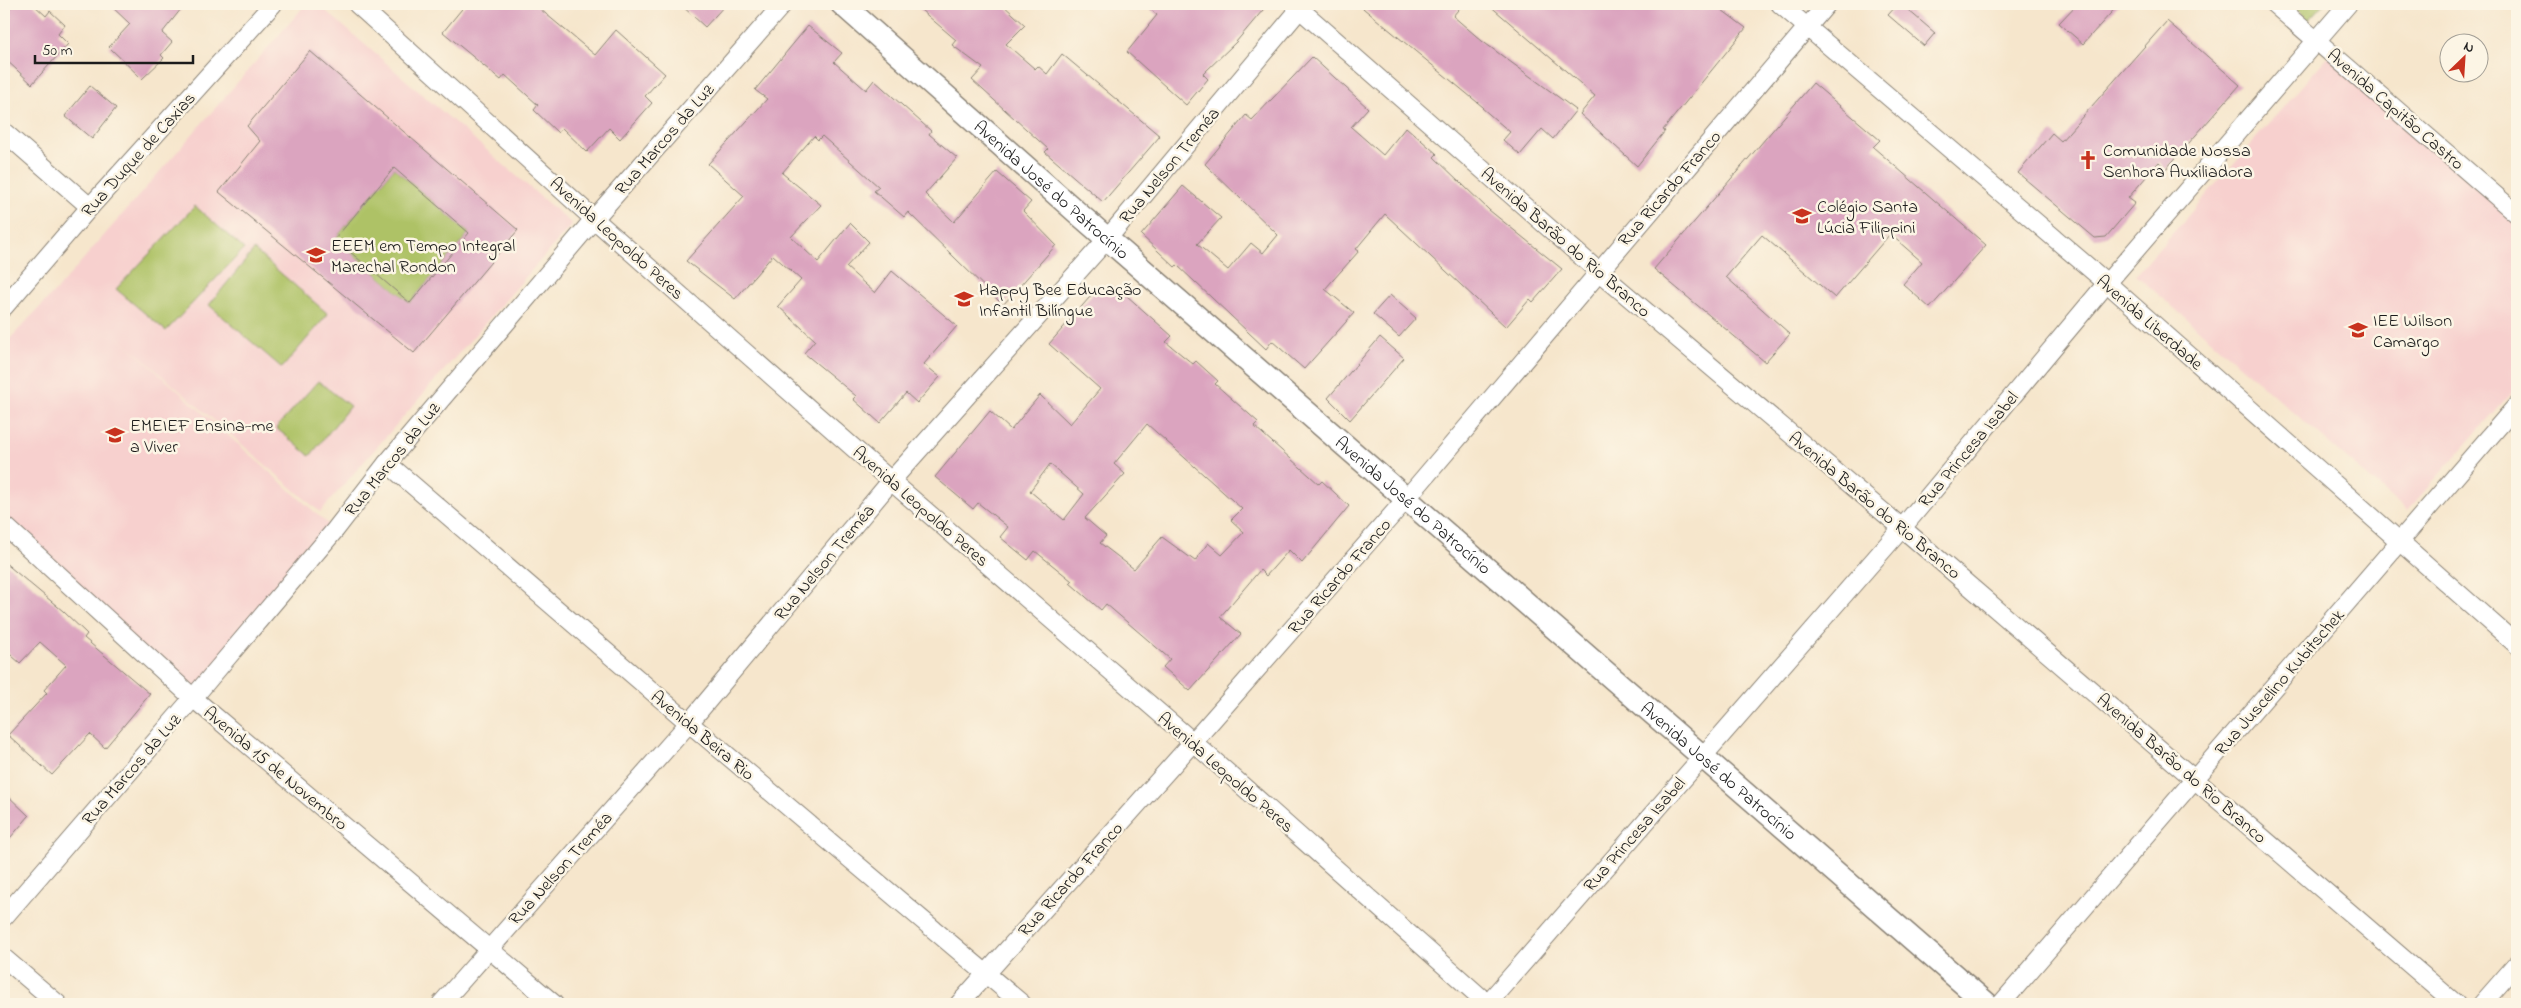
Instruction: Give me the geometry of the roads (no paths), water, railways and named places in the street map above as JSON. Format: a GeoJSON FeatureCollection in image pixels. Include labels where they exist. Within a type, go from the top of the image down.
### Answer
{"type":"FeatureCollection","features":[{"type":"Feature","properties":{"kind":"street","name":"Rua Duque de Caxias"},"geometry":{"type":"LineString","coordinates":[[4,307],[90,207],[274,4]]}},
{"type":"Feature","properties":{"kind":"street","name":"Avenida Leopoldo Peres"},"geometry":{"type":"LineString","coordinates":[[357,4],[594,219],[891,481],[1193,742],[1487,1004]]}},
{"type":"Feature","properties":{"kind":"street","name":"Rua Marcos da Luz"},"geometry":{"type":"LineString","coordinates":[[4,917],[193,698],[335,530],[386,463],[594,219],[783,4]]}},
{"type":"Feature","properties":{"kind":"street","name":"Avenida José do Patrocínio"},"geometry":{"type":"LineString","coordinates":[[842,4],[1701,757],[1987,1004]]}},
{"type":"Feature","properties":{"kind":"street","name":"Avenida Liberdade"},"geometry":{"type":"LineString","coordinates":[[1780,4],[2107,283],[2517,645]]}},
{"type":"Feature","properties":{"kind":"street","name":"Rua Ricardo Franco"},"geometry":{"type":"LineString","coordinates":[[959,1004],[1193,742],[1407,498],[1598,271],[1827,4]]}},
{"type":"Feature","properties":{"kind":"street","name":"Avenida Capitão Castro"},"geometry":{"type":"LineString","coordinates":[[2274,4],[2517,214]]}},
{"type":"Feature","properties":{"kind":"street","name":"Rua Princesa Isabel"},"geometry":{"type":"LineString","coordinates":[[1487,1004],[1902,528],[2107,283],[2348,4]]}},
{"type":"Feature","properties":{"kind":"street","name":"Rua Nelson Treméa"},"geometry":{"type":"LineString","coordinates":[[441,1004],[689,723],[891,481],[1108,238],[1299,5]]}},
{"type":"Feature","properties":{"kind":"street","name":"Avenida Barão do Rio Branco"},"geometry":{"type":"LineString","coordinates":[[1299,5],[1598,271],[1902,528],[2456,1004]]}},
{"type":"Feature","properties":{"kind":"street"},"geometry":{"type":"LineString","coordinates":[[4,132],[90,207]]}},
{"type":"Feature","properties":{"kind":"street","name":"Rua Juscelino Kubitschek"},"geometry":{"type":"LineString","coordinates":[[2001,1004],[2196,780],[2517,405]]}},
{"type":"Feature","properties":{"kind":"street","name":"Avenida Beira Rio"},"geometry":{"type":"LineString","coordinates":[[386,463],[689,723],[1022,1004]]}},
{"type":"Feature","properties":{"kind":"street","name":"Avenida 15 de Novembro"},"geometry":{"type":"LineString","coordinates":[[4,525],[193,698],[554,1004]]}},
{"type":"Feature","properties":{"kind":"street"},"geometry":{"type":"LineString","coordinates":[[4,958],[58,1004]]}},
{"type":"Feature","properties":{"kind":"street"},"geometry":{"type":"LineString","coordinates":[[2482,1004],[2517,964]]}},
{"type":"Feature","properties":{"kind":"place","name":"Comunidade Nossa Senhora Auxiliadora"},"geometry":{"type":"Point","coordinates":[2088,160]}},
{"type":"Feature","properties":{"kind":"place","name":"Colégio Santa Lúcia Filippini"},"geometry":{"type":"Point","coordinates":[1802,216]}},
{"type":"Feature","properties":{"kind":"place","name":"EEEM em Tempo Integral Marechal Rondon"},"geometry":{"type":"Point","coordinates":[316,255]}},
{"type":"Feature","properties":{"kind":"place","name":"Happy Bee Educação Infantil Bilíngue"},"geometry":{"type":"Point","coordinates":[964,299]}},
{"type":"Feature","properties":{"kind":"place","name":"IEE Wilson Camargo"},"geometry":{"type":"Point","coordinates":[2358,330]}},
{"type":"Feature","properties":{"kind":"place","name":"EMEIEF Ensina-me a Viver"},"geometry":{"type":"Point","coordinates":[115,435]}}]}
